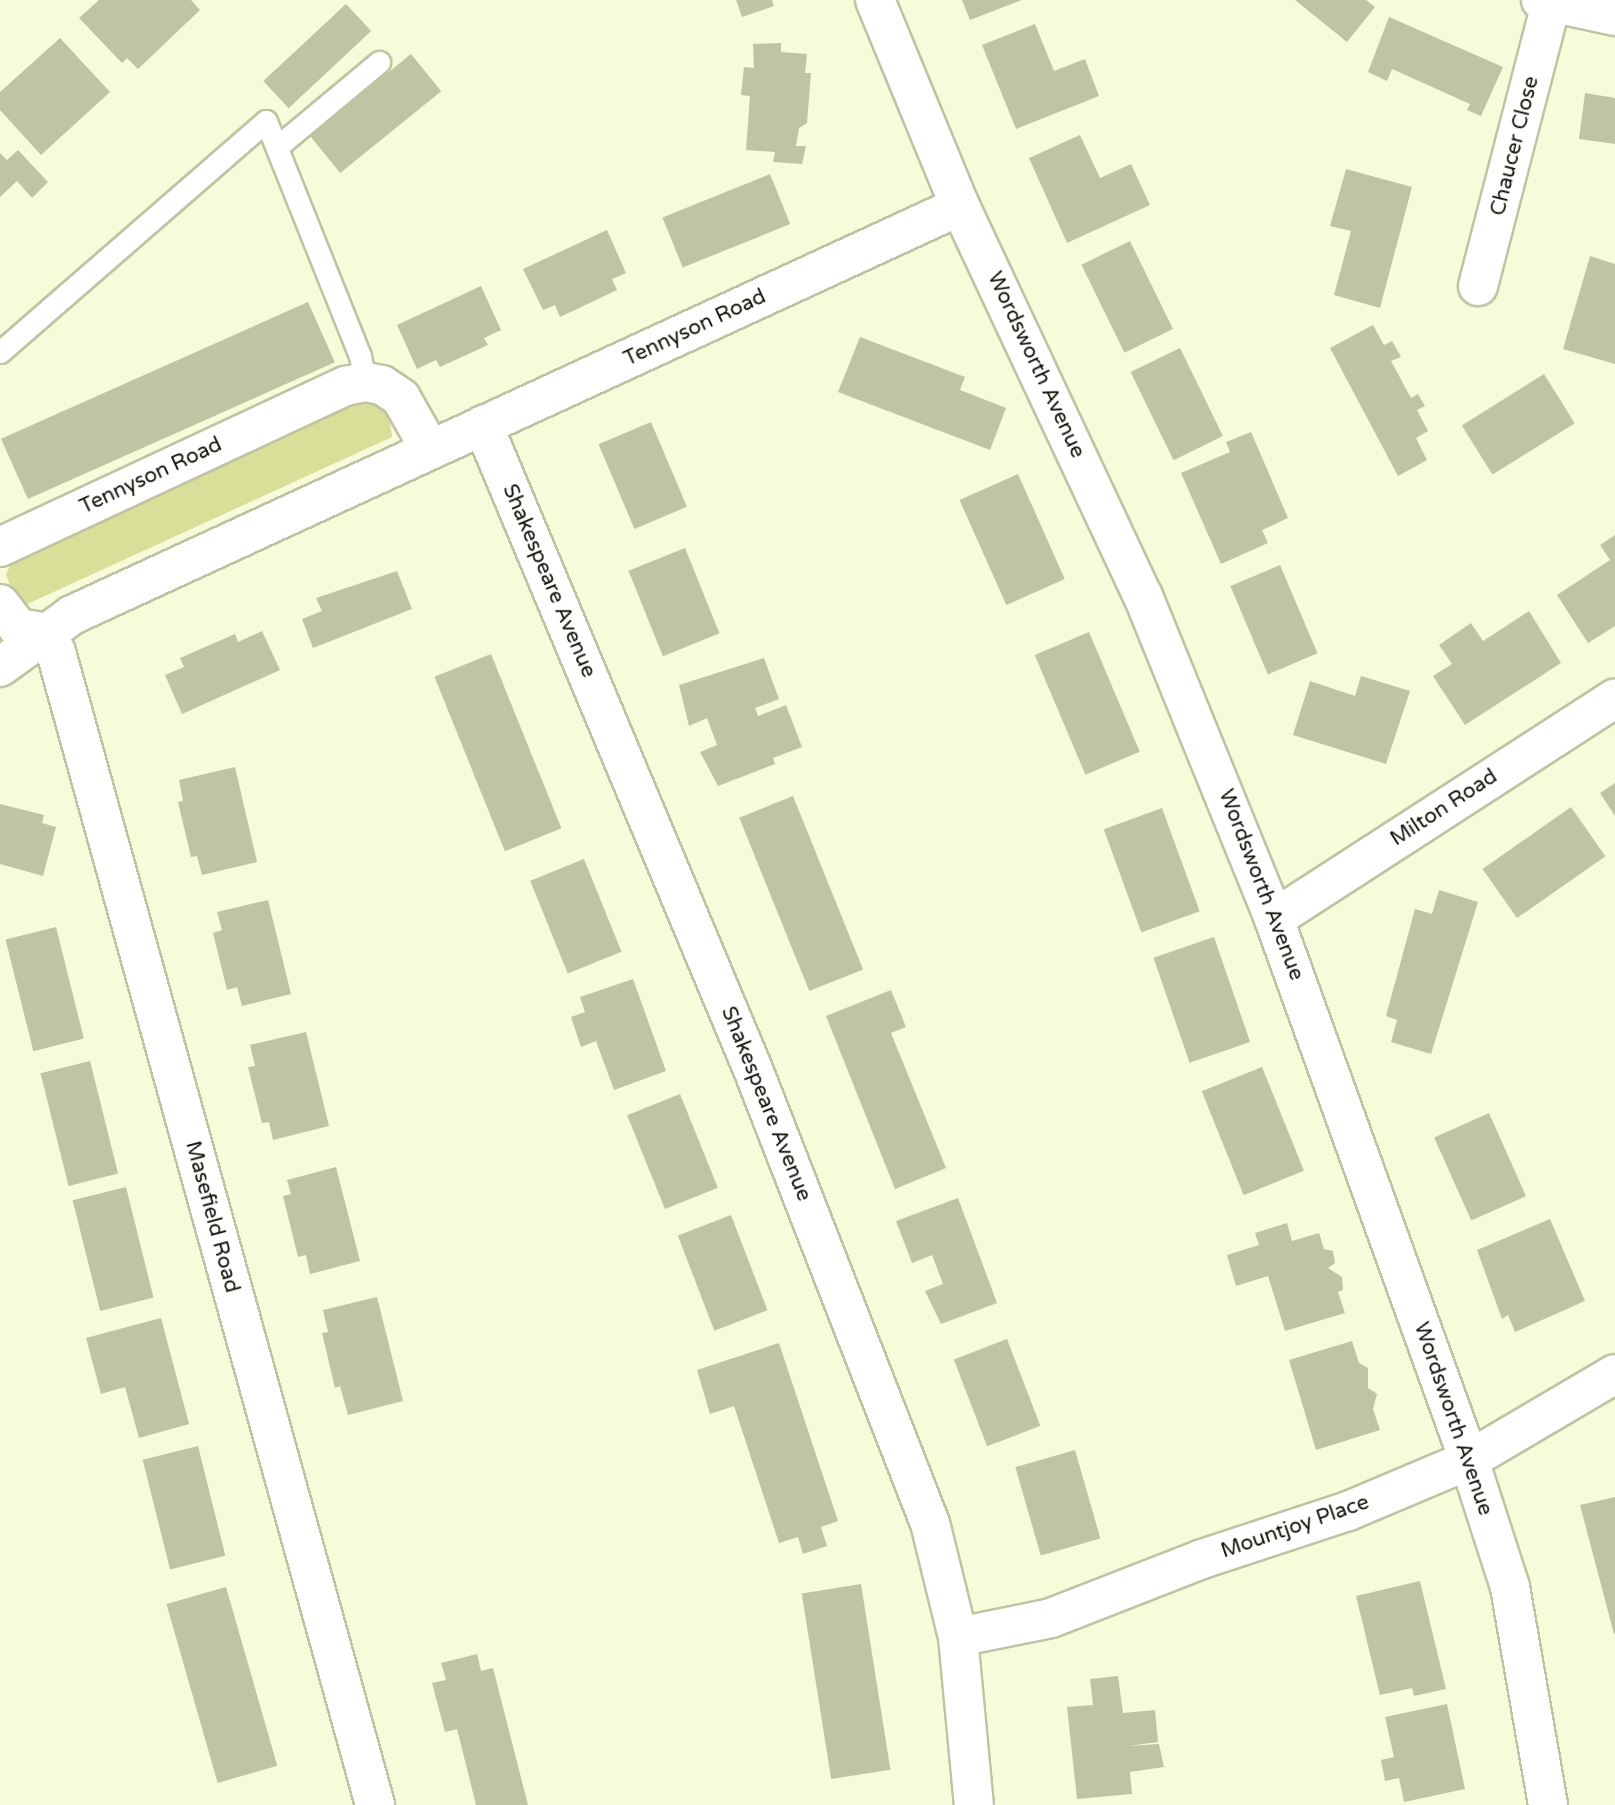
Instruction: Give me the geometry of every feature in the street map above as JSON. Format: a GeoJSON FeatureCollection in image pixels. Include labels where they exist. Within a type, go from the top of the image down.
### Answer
{"type":"FeatureCollection","features":[{"type":"Feature","properties":{"kind":"street","name":"Wordsworth Avenue"},"geometry":{"type":"LineString","coordinates":[[875,0],[960,205],[1143,596],[1274,919],[1469,1460],[1510,1587],[1548,1805]]}},
{"type":"Feature","properties":{"kind":"street"},"geometry":{"type":"LineString","coordinates":[[1548,2],[1615,16]]}},
{"type":"Feature","properties":{"kind":"street","name":"Chaucer Close"},"geometry":{"type":"LineString","coordinates":[[1478,286],[1548,2]]}},
{"type":"Feature","properties":{"kind":"street","name":"Tennyson Road"},"geometry":{"type":"LineString","coordinates":[[0,667],[43,632],[960,205]]}},
{"type":"Feature","properties":{"kind":"street","name":"Tennyson Road"},"geometry":{"type":"LineString","coordinates":[[0,547],[346,386],[365,382]]}},
{"type":"Feature","properties":{"kind":"street"},"geometry":{"type":"LineString","coordinates":[[365,382],[382,385],[401,398],[430,450]]}},
{"type":"Feature","properties":{"kind":"street","name":"Shakespeare Avenue"},"geometry":{"type":"LineString","coordinates":[[483,425],[749,1059],[872,1367],[930,1523],[958,1637],[974,1805]]}},
{"type":"Feature","properties":{"kind":"street"},"geometry":{"type":"LineString","coordinates":[[0,604],[18,628],[43,632]]}},
{"type":"Feature","properties":{"kind":"street","name":"Masefield Road"},"geometry":{"type":"LineString","coordinates":[[43,632],[60,665],[375,1805]]}},
{"type":"Feature","properties":{"kind":"street","name":"Milton Road"},"geometry":{"type":"LineString","coordinates":[[1274,919],[1615,698]]}},
{"type":"Feature","properties":{"kind":"street","name":"Mountjoy Place"},"geometry":{"type":"LineString","coordinates":[[958,1637],[1051,1618],[1202,1559],[1348,1511],[1469,1460],[1615,1374]]}},
{"type":"Feature","properties":{"kind":"lane"},"geometry":{"type":"LineString","coordinates":[[277,148],[379,62]]}},
{"type":"Feature","properties":{"kind":"lane"},"geometry":{"type":"LineString","coordinates":[[0,352],[266,121],[360,356],[365,382]]}},
{"type":"Feature","properties":{"kind":"green space"},"geometry":{"type":"Polygon","coordinates":[[[353,400],[380,403],[389,413],[392,437],[23,606],[14,598],[6,574],[13,560],[353,400]]]}},
{"type":"Feature","properties":{"kind":"building"},"geometry":{"type":"Polygon","coordinates":[[[99,0],[191,0],[200,10],[138,69],[127,58],[122,63],[79,18],[99,0]]]}},
{"type":"Feature","properties":{"kind":"building"},"geometry":{"type":"Polygon","coordinates":[[[736,0],[772,0],[774,6],[742,17],[736,0]]]}},
{"type":"Feature","properties":{"kind":"building"},"geometry":{"type":"Polygon","coordinates":[[[962,0],[1022,0],[970,20],[962,0]]]}},
{"type":"Feature","properties":{"kind":"building"},"geometry":{"type":"Polygon","coordinates":[[[1295,0],[1366,0],[1375,7],[1347,42],[1295,0]]]}},
{"type":"Feature","properties":{"kind":"building"},"geometry":{"type":"Polygon","coordinates":[[[346,4],[371,31],[289,108],[263,81],[346,4]]]}},
{"type":"Feature","properties":{"kind":"building"},"geometry":{"type":"Polygon","coordinates":[[[1389,17],[1503,67],[1481,116],[1467,110],[1470,104],[1392,69],[1387,81],[1368,72],[1389,17]]]}},
{"type":"Feature","properties":{"kind":"building"},"geometry":{"type":"Polygon","coordinates":[[[1035,24],[1054,71],[1085,59],[1099,96],[1016,129],[982,45],[1035,24]]]}},
{"type":"Feature","properties":{"kind":"building"},"geometry":{"type":"Polygon","coordinates":[[[60,38],[110,92],[41,155],[0,110],[0,92],[60,38]]]}},
{"type":"Feature","properties":{"kind":"building"},"geometry":{"type":"Polygon","coordinates":[[[781,43],[781,52],[807,54],[805,73],[811,73],[807,123],[799,128],[796,146],[806,146],[802,164],[773,162],[775,152],[746,150],[750,96],[741,95],[744,67],[754,68],[753,44],[781,43]]]}},
{"type":"Feature","properties":{"kind":"building"},"geometry":{"type":"Polygon","coordinates":[[[411,54],[441,91],[340,173],[310,136],[411,54]]]}},
{"type":"Feature","properties":{"kind":"building"},"geometry":{"type":"Polygon","coordinates":[[[1585,93],[1615,98],[1615,144],[1579,139],[1585,93]]]}},
{"type":"Feature","properties":{"kind":"building"},"geometry":{"type":"Polygon","coordinates":[[[1080,135],[1100,178],[1131,164],[1150,205],[1067,243],[1029,158],[1080,135]]]}},
{"type":"Feature","properties":{"kind":"building"},"geometry":{"type":"Polygon","coordinates":[[[18,150],[48,182],[32,198],[17,181],[0,197],[0,153],[7,160],[18,150]]]}},
{"type":"Feature","properties":{"kind":"building"},"geometry":{"type":"Polygon","coordinates":[[[1346,169],[1412,187],[1380,308],[1334,295],[1351,231],[1330,226],[1346,169]]]}},
{"type":"Feature","properties":{"kind":"building"},"geometry":{"type":"Polygon","coordinates":[[[770,174],[790,224],[683,268],[662,217],[770,174]]]}},
{"type":"Feature","properties":{"kind":"building"},"geometry":{"type":"Polygon","coordinates":[[[607,230],[626,273],[612,279],[617,290],[560,317],[555,305],[543,310],[523,269],[607,230]]]}},
{"type":"Feature","properties":{"kind":"building"},"geometry":{"type":"Polygon","coordinates":[[[1130,241],[1173,329],[1124,353],[1081,265],[1130,241]]]}},
{"type":"Feature","properties":{"kind":"building"},"geometry":{"type":"Polygon","coordinates":[[[1590,256],[1615,264],[1615,364],[1563,349],[1590,256]]]}},
{"type":"Feature","properties":{"kind":"building"},"geometry":{"type":"Polygon","coordinates":[[[481,286],[501,330],[484,338],[488,345],[440,367],[436,360],[417,369],[397,325],[481,286]]]}},
{"type":"Feature","properties":{"kind":"building"},"geometry":{"type":"Polygon","coordinates":[[[308,302],[335,362],[28,499],[1,439],[308,302]]]}},
{"type":"Feature","properties":{"kind":"building"},"geometry":{"type":"Polygon","coordinates":[[[1373,325],[1384,345],[1392,341],[1401,357],[1391,361],[1411,398],[1418,394],[1425,406],[1417,410],[1428,431],[1416,438],[1427,460],[1398,476],[1330,348],[1373,325]]]}},
{"type":"Feature","properties":{"kind":"building"},"geometry":{"type":"Polygon","coordinates":[[[860,337],[965,377],[960,390],[1006,408],[990,450],[838,392],[860,337]]]}},
{"type":"Feature","properties":{"kind":"building"},"geometry":{"type":"Polygon","coordinates":[[[1180,348],[1223,436],[1174,460],[1131,372],[1180,348]]]}},
{"type":"Feature","properties":{"kind":"building"},"geometry":{"type":"Polygon","coordinates":[[[1544,374],[1575,423],[1492,475],[1462,425],[1544,374]]]}},
{"type":"Feature","properties":{"kind":"building"},"geometry":{"type":"Polygon","coordinates":[[[651,422],[687,507],[634,529],[599,444],[651,422]]]}},
{"type":"Feature","properties":{"kind":"building"},"geometry":{"type":"Polygon","coordinates":[[[1251,432],[1288,518],[1262,530],[1268,543],[1221,564],[1181,473],[1230,452],[1226,442],[1251,432]]]}},
{"type":"Feature","properties":{"kind":"building"},"geometry":{"type":"Polygon","coordinates":[[[1018,474],[1065,579],[1006,605],[960,500],[1018,474]]]}},
{"type":"Feature","properties":{"kind":"building"},"geometry":{"type":"Polygon","coordinates":[[[1615,535],[1615,626],[1588,643],[1557,595],[1610,560],[1600,545],[1615,535]]]}},
{"type":"Feature","properties":{"kind":"building"},"geometry":{"type":"Polygon","coordinates":[[[685,548],[719,633],[663,656],[628,571],[685,548]]]}},
{"type":"Feature","properties":{"kind":"building"},"geometry":{"type":"Polygon","coordinates":[[[1280,565],[1318,653],[1268,674],[1230,586],[1280,565]]]}},
{"type":"Feature","properties":{"kind":"building"},"geometry":{"type":"Polygon","coordinates":[[[397,571],[412,609],[313,648],[302,619],[322,611],[316,598],[397,571]]]}},
{"type":"Feature","properties":{"kind":"building"},"geometry":{"type":"Polygon","coordinates":[[[1529,611],[1561,663],[1465,725],[1433,676],[1452,664],[1439,645],[1471,623],[1483,641],[1529,611]]]}},
{"type":"Feature","properties":{"kind":"building"},"geometry":{"type":"Polygon","coordinates":[[[262,631],[280,670],[182,714],[165,675],[184,667],[180,658],[235,634],[238,642],[262,631]]]}},
{"type":"Feature","properties":{"kind":"building"},"geometry":{"type":"Polygon","coordinates":[[[1089,632],[1140,752],[1085,775],[1035,655],[1089,632]]]}},
{"type":"Feature","properties":{"kind":"building"},"geometry":{"type":"Polygon","coordinates":[[[491,654],[561,828],[505,851],[434,677],[491,654]]]}},
{"type":"Feature","properties":{"kind":"building"},"geometry":{"type":"Polygon","coordinates":[[[764,658],[779,699],[755,708],[758,716],[786,705],[802,747],[773,758],[775,764],[718,786],[700,752],[717,745],[707,718],[689,726],[679,685],[764,658]]]}},
{"type":"Feature","properties":{"kind":"building"},"geometry":{"type":"Polygon","coordinates":[[[1361,676],[1410,691],[1386,764],[1293,735],[1310,681],[1355,696],[1361,676]]]}},
{"type":"Feature","properties":{"kind":"building"},"geometry":{"type":"Polygon","coordinates":[[[235,767],[257,862],[202,875],[197,856],[191,857],[178,802],[183,801],[179,780],[235,767]]]}},
{"type":"Feature","properties":{"kind":"building"},"geometry":{"type":"Polygon","coordinates":[[[1615,783],[1615,816],[1600,793],[1615,783]]]}},
{"type":"Feature","properties":{"kind":"building"},"geometry":{"type":"Polygon","coordinates":[[[793,796],[863,969],[809,991],[739,818],[793,796]]]}},
{"type":"Feature","properties":{"kind":"building"},"geometry":{"type":"Polygon","coordinates":[[[0,804],[44,815],[42,823],[56,827],[43,876],[0,864],[0,804]]]}},
{"type":"Feature","properties":{"kind":"building"},"geometry":{"type":"Polygon","coordinates":[[[1571,807],[1605,856],[1517,918],[1483,869],[1571,807]]]}},
{"type":"Feature","properties":{"kind":"building"},"geometry":{"type":"Polygon","coordinates":[[[1162,808],[1200,911],[1141,933],[1104,829],[1162,808]]]}},
{"type":"Feature","properties":{"kind":"building"},"geometry":{"type":"Polygon","coordinates":[[[584,859],[621,952],[568,973],[530,881],[584,859]]]}},
{"type":"Feature","properties":{"kind":"building"},"geometry":{"type":"Polygon","coordinates":[[[1439,890],[1478,902],[1431,1054],[1391,1042],[1397,1020],[1386,1016],[1415,909],[1432,914],[1439,890]]]}},
{"type":"Feature","properties":{"kind":"building"},"geometry":{"type":"Polygon","coordinates":[[[268,900],[291,994],[242,1006],[237,987],[227,990],[213,933],[222,930],[217,912],[268,900]]]}},
{"type":"Feature","properties":{"kind":"building"},"geometry":{"type":"Polygon","coordinates":[[[56,927],[84,1039],[33,1051],[6,940],[56,927]]]}},
{"type":"Feature","properties":{"kind":"building"},"geometry":{"type":"Polygon","coordinates":[[[1214,937],[1250,1042],[1190,1063],[1153,958],[1214,937]]]}},
{"type":"Feature","properties":{"kind":"building"},"geometry":{"type":"Polygon","coordinates":[[[633,979],[666,1071],[614,1090],[596,1041],[581,1047],[571,1017],[585,1012],[580,997],[633,979]]]}},
{"type":"Feature","properties":{"kind":"building"},"geometry":{"type":"Polygon","coordinates":[[[891,990],[906,1027],[891,1033],[946,1168],[895,1189],[826,1016],[891,990]]]}},
{"type":"Feature","properties":{"kind":"building"},"geometry":{"type":"Polygon","coordinates":[[[306,1032],[329,1126],[273,1140],[269,1122],[262,1123],[248,1067],[255,1066],[250,1045],[306,1032]]]}},
{"type":"Feature","properties":{"kind":"building"},"geometry":{"type":"Polygon","coordinates":[[[90,1061],[118,1174],[69,1186],[41,1073],[90,1061]]]}},
{"type":"Feature","properties":{"kind":"building"},"geometry":{"type":"Polygon","coordinates":[[[1262,1067],[1304,1171],[1244,1195],[1202,1091],[1262,1067]]]}},
{"type":"Feature","properties":{"kind":"building"},"geometry":{"type":"Polygon","coordinates":[[[680,1094],[718,1188],[665,1209],[627,1115],[680,1094]]]}},
{"type":"Feature","properties":{"kind":"building"},"geometry":{"type":"Polygon","coordinates":[[[1489,1113],[1526,1196],[1471,1221],[1434,1137],[1489,1113]]]}},
{"type":"Feature","properties":{"kind":"building"},"geometry":{"type":"Polygon","coordinates":[[[336,1167],[360,1261],[310,1274],[306,1255],[298,1257],[283,1196],[291,1194],[287,1180],[336,1167]]]}},
{"type":"Feature","properties":{"kind":"building"},"geometry":{"type":"Polygon","coordinates":[[[126,1187],[154,1298],[100,1311],[73,1200],[126,1187]]]}},
{"type":"Feature","properties":{"kind":"building"},"geometry":{"type":"Polygon","coordinates":[[[958,1198],[997,1303],[941,1324],[925,1291],[943,1284],[932,1255],[912,1263],[896,1221],[958,1198]]]}},
{"type":"Feature","properties":{"kind":"building"},"geometry":{"type":"Polygon","coordinates":[[[731,1215],[768,1310],[714,1331],[678,1235],[731,1215]]]}},
{"type":"Feature","properties":{"kind":"building"},"geometry":{"type":"Polygon","coordinates":[[[1550,1219],[1585,1301],[1515,1332],[1508,1315],[1502,1319],[1477,1250],[1550,1219]]]}},
{"type":"Feature","properties":{"kind":"building"},"geometry":{"type":"Polygon","coordinates":[[[1287,1223],[1292,1241],[1319,1233],[1324,1249],[1333,1251],[1335,1263],[1328,1268],[1342,1277],[1343,1290],[1338,1292],[1345,1313],[1285,1331],[1268,1276],[1236,1286],[1227,1255],[1259,1245],[1255,1233],[1287,1223]]]}},
{"type":"Feature","properties":{"kind":"building"},"geometry":{"type":"Polygon","coordinates":[[[377,1297],[403,1401],[348,1415],[340,1386],[335,1388],[322,1333],[328,1332],[323,1310],[377,1297]]]}},
{"type":"Feature","properties":{"kind":"building"},"geometry":{"type":"Polygon","coordinates":[[[161,1318],[189,1424],[139,1438],[125,1387],[101,1394],[86,1338],[161,1318]]]}},
{"type":"Feature","properties":{"kind":"building"},"geometry":{"type":"Polygon","coordinates":[[[1007,1339],[1040,1426],[987,1446],[954,1359],[1007,1339]]]}},
{"type":"Feature","properties":{"kind":"building"},"geometry":{"type":"Polygon","coordinates":[[[1352,1341],[1359,1363],[1368,1368],[1368,1388],[1377,1394],[1373,1409],[1380,1430],[1316,1450],[1289,1360],[1352,1341]]]}},
{"type":"Feature","properties":{"kind":"building"},"geometry":{"type":"Polygon","coordinates":[[[779,1343],[838,1521],[821,1527],[827,1546],[803,1554],[798,1537],[779,1543],[734,1406],[710,1414],[697,1370],[779,1343]]]}},
{"type":"Feature","properties":{"kind":"building"},"geometry":{"type":"Polygon","coordinates":[[[198,1446],[225,1556],[170,1569],[143,1460],[198,1446]]]}},
{"type":"Feature","properties":{"kind":"building"},"geometry":{"type":"Polygon","coordinates":[[[1075,1450],[1100,1538],[1041,1556],[1015,1467],[1075,1450]]]}},
{"type":"Feature","properties":{"kind":"building"},"geometry":{"type":"Polygon","coordinates":[[[1615,1497],[1615,1634],[1614,1634],[1580,1505],[1615,1497]]]}},
{"type":"Feature","properties":{"kind":"building"},"geometry":{"type":"Polygon","coordinates":[[[1420,1581],[1446,1689],[1414,1696],[1412,1688],[1380,1695],[1356,1596],[1420,1581]]]}},
{"type":"Feature","properties":{"kind":"building"},"geometry":{"type":"Polygon","coordinates":[[[861,1584],[890,1770],[831,1779],[802,1593],[861,1584]]]}},
{"type":"Feature","properties":{"kind":"building"},"geometry":{"type":"Polygon","coordinates":[[[226,1587],[277,1766],[218,1783],[166,1604],[226,1587]]]}},
{"type":"Feature","properties":{"kind":"building"},"geometry":{"type":"Polygon","coordinates":[[[477,1654],[481,1671],[493,1668],[528,1805],[476,1805],[457,1729],[445,1732],[432,1683],[446,1680],[441,1663],[477,1654]]]}},
{"type":"Feature","properties":{"kind":"building"},"geometry":{"type":"Polygon","coordinates":[[[1118,1676],[1123,1713],[1155,1710],[1158,1742],[1128,1746],[1159,1744],[1164,1767],[1130,1772],[1132,1794],[1077,1799],[1067,1707],[1093,1705],[1090,1679],[1118,1676]]]}},
{"type":"Feature","properties":{"kind":"building"},"geometry":{"type":"Polygon","coordinates":[[[1447,1704],[1465,1789],[1404,1802],[1399,1778],[1385,1781],[1381,1760],[1394,1757],[1385,1717],[1447,1704]]]}}]}
